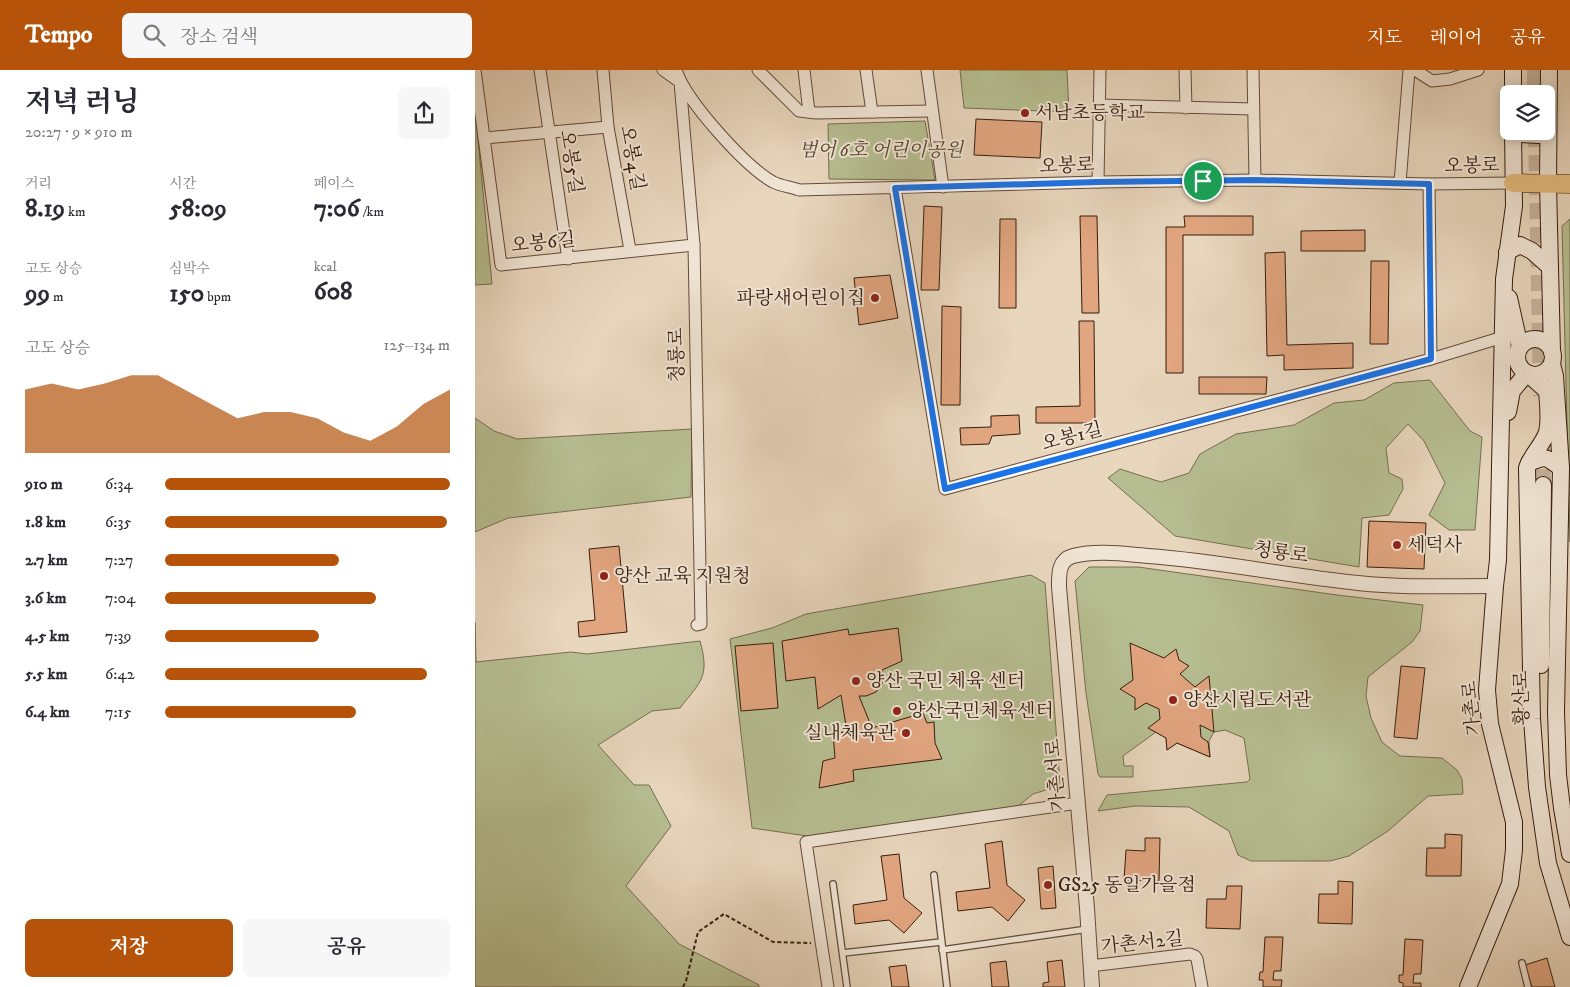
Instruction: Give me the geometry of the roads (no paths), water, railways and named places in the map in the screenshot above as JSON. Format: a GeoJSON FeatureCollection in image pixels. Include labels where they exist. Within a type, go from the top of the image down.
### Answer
{"type":"FeatureCollection","features":[{"type":"Feature","properties":{"kind":"main road"},"geometry":{"type":"LineString","coordinates":[[1513,70],[1513,85]]}},
{"type":"Feature","properties":{"kind":"main road"},"geometry":{"type":"LineString","coordinates":[[1548,85],[1549,70]]}},
{"type":"Feature","properties":{"kind":"main road"},"geometry":{"type":"LineString","coordinates":[[1513,140],[1514,206],[1504,279],[1520,347],[1517,359],[1527,373],[1547,392],[1548,417],[1547,434],[1527,468],[1531,709],[1537,778],[1548,863],[1570,937]]}},
{"type":"Feature","properties":{"kind":"main road"},"geometry":{"type":"LineString","coordinates":[[1546,140],[1552,358],[1555,376],[1561,468],[1556,711],[1561,800],[1570,854]]}},
{"type":"Feature","properties":{"kind":"main road"},"geometry":{"type":"LineString","coordinates":[[1513,183],[1570,184]]}},
{"type":"Feature","properties":{"kind":"main road"},"geometry":{"type":"LineString","coordinates":[[1507,252],[1520,245],[1532,250],[1550,267]]}},
{"type":"Feature","properties":{"kind":"main road","name":"가촌로"},"geometry":{"type":"LineString","coordinates":[[1468,987],[1510,884],[1514,850],[1514,822],[1490,724],[1487,690],[1495,586],[1499,560],[1500,415],[1504,279]]}},
{"type":"Feature","properties":{"kind":"main road"},"geometry":{"type":"LineString","coordinates":[[1520,347],[1524,343],[1535,339],[1546,343],[1552,358],[1549,369],[1538,375],[1527,373]]}},
{"type":"Feature","properties":{"kind":"main road"},"geometry":{"type":"LineString","coordinates":[[1499,500],[1507,482],[1508,406],[1512,391],[1527,373]]}},
{"type":"Feature","properties":{"kind":"main road"},"geometry":{"type":"LineString","coordinates":[[1529,463],[1541,457],[1548,459],[1561,468]]}},
{"type":"Feature","properties":{"kind":"main road","name":"황산로"},"geometry":{"type":"LineString","coordinates":[[1543,485],[1541,654],[1543,740],[1552,830],[1570,907]]}},
{"type":"Feature","properties":{"kind":"street","name":"오봉6길"},"geometry":{"type":"LineString","coordinates":[[475,70],[501,265],[568,259],[630,250],[694,245]]}},
{"type":"Feature","properties":{"kind":"street","name":"오봉5길"},"geometry":{"type":"LineString","coordinates":[[540,70],[568,259]]}},
{"type":"Feature","properties":{"kind":"street","name":"오봉4길"},"geometry":{"type":"LineString","coordinates":[[603,70],[608,127],[630,250]]}},
{"type":"Feature","properties":{"kind":"street"},"geometry":{"type":"LineString","coordinates":[[663,70],[680,82]]}},
{"type":"Feature","properties":{"kind":"street","name":"오봉로"},"geometry":{"type":"LineString","coordinates":[[676,70],[680,82],[713,127],[751,165],[774,182],[799,190],[1255,180],[1429,184],[1513,183]]}},
{"type":"Feature","properties":{"kind":"street"},"geometry":{"type":"LineString","coordinates":[[758,70],[799,111],[931,111]]}},
{"type":"Feature","properties":{"kind":"street"},"geometry":{"type":"LineString","coordinates":[[804,70],[809,112]]}},
{"type":"Feature","properties":{"kind":"street"},"geometry":{"type":"LineString","coordinates":[[865,70],[872,112]]}},
{"type":"Feature","properties":{"kind":"street"},"geometry":{"type":"LineString","coordinates":[[927,70],[931,111],[943,187]]}},
{"type":"Feature","properties":{"kind":"street"},"geometry":{"type":"LineString","coordinates":[[1098,182],[1100,70]]}},
{"type":"Feature","properties":{"kind":"street"},"geometry":{"type":"LineString","coordinates":[[1185,70],[1186,108]]}},
{"type":"Feature","properties":{"kind":"street"},"geometry":{"type":"LineString","coordinates":[[1253,70],[1255,180]]}},
{"type":"Feature","properties":{"kind":"street"},"geometry":{"type":"LineString","coordinates":[[1401,183],[1409,70]]}},
{"type":"Feature","properties":{"kind":"street"},"geometry":{"type":"LineString","coordinates":[[1415,70],[1432,81],[1450,79],[1478,70]]}},
{"type":"Feature","properties":{"kind":"street","name":"청룡로"},"geometry":{"type":"LineString","coordinates":[[680,82],[694,245],[701,624],[697,625]]}},
{"type":"Feature","properties":{"kind":"street"},"geometry":{"type":"LineString","coordinates":[[1100,105],[1253,109]]}},
{"type":"Feature","properties":{"kind":"street"},"geometry":{"type":"LineString","coordinates":[[484,138],[608,127]]}},
{"type":"Feature","properties":{"kind":"street"},"geometry":{"type":"LineString","coordinates":[[1429,184],[1431,359]]}},
{"type":"Feature","properties":{"kind":"street","name":"오봉1길"},"geometry":{"type":"LineString","coordinates":[[895,188],[945,489],[1431,359],[1503,337]]}},
{"type":"Feature","properties":{"kind":"street","name":"청룡로"},"geometry":{"type":"LineString","coordinates":[[1064,561],[1072,556],[1117,554],[1182,558],[1359,583],[1416,586],[1495,586]]}},
{"type":"Feature","properties":{"kind":"street","name":"가촌서로"},"geometry":{"type":"LineString","coordinates":[[1064,561],[1059,569],[1059,587],[1092,987]]}},
{"type":"Feature","properties":{"kind":"street"},"geometry":{"type":"LineString","coordinates":[[828,987],[806,842],[1078,803]]}},
{"type":"Feature","properties":{"kind":"street","name":"가촌서2길"},"geometry":{"type":"LineString","coordinates":[[1090,966],[1190,954],[1197,959],[1202,987]]}},
{"type":"Feature","properties":{"kind":"lane"},"geometry":{"type":"LineString","coordinates":[[934,875],[947,987]]}},
{"type":"Feature","properties":{"kind":"lane"},"geometry":{"type":"LineString","coordinates":[[833,884],[847,987]]}},
{"type":"Feature","properties":{"kind":"lane"},"geometry":{"type":"LineString","coordinates":[[942,950],[1088,928]]}},
{"type":"Feature","properties":{"kind":"lane"},"geometry":{"type":"LineString","coordinates":[[843,953],[941,942]]}},
{"type":"Feature","properties":{"kind":"lane"},"geometry":{"type":"LineString","coordinates":[[1522,963],[1528,987]]}},
{"type":"Feature","properties":{"kind":"tunnel"},"geometry":{"type":"LineString","coordinates":[[1535,70],[1535,85]]}},
{"type":"Feature","properties":{"kind":"tunnel"},"geometry":{"type":"LineString","coordinates":[[1536,140],[1541,396]]}},
{"type":"Feature","properties":{"kind":"tunnel"},"geometry":{"type":"LineString","coordinates":[[1542,445],[1543,485]]}},
{"type":"Feature","properties":{"kind":"place","name":"서남초등학교"},"geometry":{"type":"Point","coordinates":[1025,113]}},
{"type":"Feature","properties":{"kind":"place","name":"파랑새어린이집"},"geometry":{"type":"Point","coordinates":[875,298]}},
{"type":"Feature","properties":{"kind":"place","name":"세덕사"},"geometry":{"type":"Point","coordinates":[1397,545]}},
{"type":"Feature","properties":{"kind":"place","name":"양산 교육 지원청"},"geometry":{"type":"Point","coordinates":[604,576]}},
{"type":"Feature","properties":{"kind":"place","name":"양산 국민 체육 센터"},"geometry":{"type":"Point","coordinates":[856,681]}},
{"type":"Feature","properties":{"kind":"place","name":"양산시립도서관"},"geometry":{"type":"Point","coordinates":[1173,700]}},
{"type":"Feature","properties":{"kind":"place","name":"양산국민체육센터"},"geometry":{"type":"Point","coordinates":[897,711]}},
{"type":"Feature","properties":{"kind":"place","name":"실내체육관"},"geometry":{"type":"Point","coordinates":[906,733]}},
{"type":"Feature","properties":{"kind":"place","name":"GS25 동일가을점"},"geometry":{"type":"Point","coordinates":[1048,885]}},
{"type":"Feature","properties":{"kind":"park label","name":"범어 6호 어린이공원"},"geometry":{"type":"Point","coordinates":[881,150]}}]}
